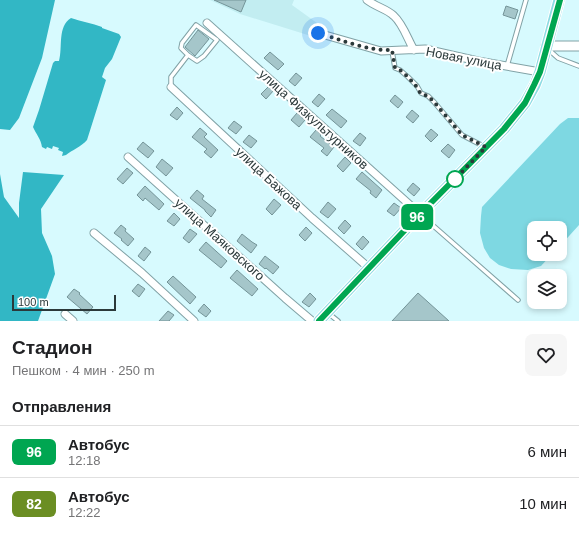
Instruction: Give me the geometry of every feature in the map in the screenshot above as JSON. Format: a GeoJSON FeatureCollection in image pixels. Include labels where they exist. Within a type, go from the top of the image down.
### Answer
{"type":"FeatureCollection","features":[{"type":"Feature","properties":{"kind":"main road"},"geometry":{"type":"LineString","coordinates":[[319,321],[420,214],[504,129],[525,103],[540,72],[560,0]]}},
{"type":"Feature","properties":{"kind":"street"},"geometry":{"type":"LineString","coordinates":[[367,0],[394,16],[414,50]]}},
{"type":"Feature","properties":{"kind":"street","name":"улица Физкультурников"},"geometry":{"type":"LineString","coordinates":[[207,23],[420,214]]}},
{"type":"Feature","properties":{"kind":"street","name":"Новая улица"},"geometry":{"type":"LineString","coordinates":[[318,33],[381,51],[425,49],[478,61],[540,72]]}},
{"type":"Feature","properties":{"kind":"street"},"geometry":{"type":"LineString","coordinates":[[546,46],[579,46]]}},
{"type":"Feature","properties":{"kind":"street","name":"улица Бажова"},"geometry":{"type":"LineString","coordinates":[[171,87],[368,268]]}},
{"type":"Feature","properties":{"kind":"street","name":"улица Маяковского"},"geometry":{"type":"LineString","coordinates":[[128,157],[312,321]]}},
{"type":"Feature","properties":{"kind":"street"},"geometry":{"type":"LineString","coordinates":[[94,233],[142,273],[194,321]]}},
{"type":"Feature","properties":{"kind":"street"},"geometry":{"type":"LineString","coordinates":[[65,314],[73,321]]}},
{"type":"Feature","properties":{"kind":"lane"},"geometry":{"type":"LineString","coordinates":[[507,66],[526,0]]}},
{"type":"Feature","properties":{"kind":"lane"},"geometry":{"type":"LineString","coordinates":[[196,25],[217,40],[198,62],[188,55],[181,48],[182,42],[196,25]]}},
{"type":"Feature","properties":{"kind":"lane"},"geometry":{"type":"LineString","coordinates":[[546,46],[558,58],[579,66]]}},
{"type":"Feature","properties":{"kind":"lane"},"geometry":{"type":"LineString","coordinates":[[392,50],[395,68],[400,70],[408,77],[421,94],[428,96],[434,102],[462,135],[486,147]]}},
{"type":"Feature","properties":{"kind":"lane"},"geometry":{"type":"LineString","coordinates":[[171,87],[171,77],[188,55]]}},
{"type":"Feature","properties":{"kind":"lane"},"geometry":{"type":"LineString","coordinates":[[420,214],[518,300]]}},
{"type":"Feature","properties":{"kind":"lane"},"geometry":{"type":"LineString","coordinates":[[327,312],[338,321]]}},
{"type":"Feature","properties":{"kind":"shaded area"},"geometry":{"type":"Polygon","coordinates":[[[0,0],[55,0],[42,58],[19,118],[10,130],[0,129],[0,0]]]}},
{"type":"Feature","properties":{"kind":"shaded area"},"geometry":{"type":"Polygon","coordinates":[[[210,0],[294,0],[292,5],[317,23],[311,36],[240,14],[210,0]]]}},
{"type":"Feature","properties":{"kind":"shaded area"},"geometry":{"type":"Polygon","coordinates":[[[71,18],[102,27],[119,34],[121,37],[112,59],[105,68],[102,77],[106,80],[87,140],[79,147],[62,156],[63,152],[58,150],[59,148],[53,146],[52,149],[47,147],[46,149],[42,147],[40,139],[33,127],[53,63],[55,61],[59,61],[62,32],[67,22],[71,18]]]}},
{"type":"Feature","properties":{"kind":"shaded area"},"geometry":{"type":"Polygon","coordinates":[[[568,118],[579,118],[579,225],[567,238],[567,221],[527,221],[527,261],[546,261],[541,266],[527,270],[511,269],[499,265],[490,258],[484,248],[480,233],[482,207],[560,124],[568,118]]]}},
{"type":"Feature","properties":{"kind":"shaded area"},"geometry":{"type":"Polygon","coordinates":[[[23,172],[64,175],[41,209],[42,233],[52,256],[55,274],[38,321],[0,321],[0,174],[4,197],[19,218],[19,203],[23,172]]]}},
{"type":"Feature","properties":{"kind":"building"},"geometry":{"type":"Polygon","coordinates":[[[214,0],[246,0],[241,12],[214,0]]]}},
{"type":"Feature","properties":{"kind":"building"},"geometry":{"type":"Polygon","coordinates":[[[506,6],[518,10],[515,19],[503,15],[506,6]]]}},
{"type":"Feature","properties":{"kind":"building"},"geometry":{"type":"Polygon","coordinates":[[[198,30],[209,39],[195,56],[185,47],[198,30]]]}},
{"type":"Feature","properties":{"kind":"building"},"geometry":{"type":"Polygon","coordinates":[[[270,52],[284,64],[278,70],[264,58],[270,52]]]}},
{"type":"Feature","properties":{"kind":"building"},"geometry":{"type":"Polygon","coordinates":[[[296,73],[302,78],[295,86],[289,81],[296,73]]]}},
{"type":"Feature","properties":{"kind":"building"},"geometry":{"type":"Polygon","coordinates":[[[269,86],[274,90],[266,99],[261,94],[269,86]]]}},
{"type":"Feature","properties":{"kind":"building"},"geometry":{"type":"Polygon","coordinates":[[[319,94],[325,99],[318,107],[312,102],[319,94]]]}},
{"type":"Feature","properties":{"kind":"building"},"geometry":{"type":"Polygon","coordinates":[[[395,95],[403,102],[398,108],[390,101],[395,95]]]}},
{"type":"Feature","properties":{"kind":"building"},"geometry":{"type":"Polygon","coordinates":[[[177,107],[183,113],[177,120],[170,115],[177,107]]]}},
{"type":"Feature","properties":{"kind":"building"},"geometry":{"type":"Polygon","coordinates":[[[332,109],[347,121],[341,128],[326,115],[332,109]]]}},
{"type":"Feature","properties":{"kind":"building"},"geometry":{"type":"Polygon","coordinates":[[[412,110],[419,116],[413,123],[406,117],[412,110]]]}},
{"type":"Feature","properties":{"kind":"building"},"geometry":{"type":"Polygon","coordinates":[[[297,113],[305,120],[299,127],[291,120],[297,113]]]}},
{"type":"Feature","properties":{"kind":"building"},"geometry":{"type":"Polygon","coordinates":[[[234,121],[242,127],[236,134],[228,128],[234,121]]]}},
{"type":"Feature","properties":{"kind":"building"},"geometry":{"type":"Polygon","coordinates":[[[200,128],[207,134],[204,137],[218,150],[211,158],[204,152],[207,149],[192,137],[200,128]]]}},
{"type":"Feature","properties":{"kind":"building"},"geometry":{"type":"Polygon","coordinates":[[[431,129],[438,135],[431,142],[425,136],[431,129]]]}},
{"type":"Feature","properties":{"kind":"building"},"geometry":{"type":"Polygon","coordinates":[[[316,130],[321,135],[320,136],[334,147],[327,156],[321,151],[324,148],[310,137],[316,130]]]}},
{"type":"Feature","properties":{"kind":"building"},"geometry":{"type":"Polygon","coordinates":[[[360,133],[366,138],[360,146],[353,141],[360,133]]]}},
{"type":"Feature","properties":{"kind":"building"},"geometry":{"type":"Polygon","coordinates":[[[249,135],[257,141],[251,148],[243,142],[249,135]]]}},
{"type":"Feature","properties":{"kind":"building"},"geometry":{"type":"Polygon","coordinates":[[[143,142],[154,151],[148,158],[137,149],[143,142]]]}},
{"type":"Feature","properties":{"kind":"building"},"geometry":{"type":"Polygon","coordinates":[[[448,144],[455,150],[449,158],[441,151],[448,144]]]}},
{"type":"Feature","properties":{"kind":"building"},"geometry":{"type":"Polygon","coordinates":[[[345,157],[351,163],[343,172],[337,166],[345,157]]]}},
{"type":"Feature","properties":{"kind":"building"},"geometry":{"type":"Polygon","coordinates":[[[162,159],[173,168],[166,176],[156,167],[162,159]]]}},
{"type":"Feature","properties":{"kind":"building"},"geometry":{"type":"Polygon","coordinates":[[[127,168],[133,173],[123,184],[117,179],[127,168]]]}},
{"type":"Feature","properties":{"kind":"building"},"geometry":{"type":"Polygon","coordinates":[[[362,172],[382,190],[376,198],[370,193],[371,191],[356,179],[362,172]]]}},
{"type":"Feature","properties":{"kind":"building"},"geometry":{"type":"Polygon","coordinates":[[[413,183],[420,189],[414,196],[407,190],[413,183]]]}},
{"type":"Feature","properties":{"kind":"building"},"geometry":{"type":"Polygon","coordinates":[[[145,186],[164,204],[159,210],[145,198],[143,201],[137,195],[145,186]]]}},
{"type":"Feature","properties":{"kind":"building"},"geometry":{"type":"Polygon","coordinates":[[[197,190],[204,196],[202,199],[216,210],[211,217],[190,198],[197,190]]]}},
{"type":"Feature","properties":{"kind":"building"},"geometry":{"type":"Polygon","coordinates":[[[274,199],[281,205],[272,215],[266,209],[274,199]]]}},
{"type":"Feature","properties":{"kind":"building"},"geometry":{"type":"Polygon","coordinates":[[[328,202],[336,209],[328,218],[320,212],[328,202]]]}},
{"type":"Feature","properties":{"kind":"building"},"geometry":{"type":"Polygon","coordinates":[[[394,203],[401,208],[394,216],[387,211],[394,203]]]}},
{"type":"Feature","properties":{"kind":"building"},"geometry":{"type":"Polygon","coordinates":[[[174,213],[180,219],[174,226],[167,221],[174,213]]]}},
{"type":"Feature","properties":{"kind":"building"},"geometry":{"type":"Polygon","coordinates":[[[345,220],[351,226],[344,234],[338,228],[345,220]]]}},
{"type":"Feature","properties":{"kind":"building"},"geometry":{"type":"Polygon","coordinates":[[[121,225],[134,239],[128,246],[114,233],[121,225]]]}},
{"type":"Feature","properties":{"kind":"building"},"geometry":{"type":"Polygon","coordinates":[[[306,227],[312,233],[305,241],[299,235],[306,227]]]}},
{"type":"Feature","properties":{"kind":"building"},"geometry":{"type":"Polygon","coordinates":[[[190,229],[197,234],[189,243],[183,238],[190,229]]]}},
{"type":"Feature","properties":{"kind":"building"},"geometry":{"type":"Polygon","coordinates":[[[242,234],[257,245],[251,253],[237,241],[242,234]]]}},
{"type":"Feature","properties":{"kind":"building"},"geometry":{"type":"Polygon","coordinates":[[[363,236],[369,242],[362,250],[356,244],[363,236]]]}},
{"type":"Feature","properties":{"kind":"building"},"geometry":{"type":"Polygon","coordinates":[[[206,242],[227,261],[221,268],[199,250],[206,242]]]}},
{"type":"Feature","properties":{"kind":"building"},"geometry":{"type":"Polygon","coordinates":[[[145,247],[151,252],[144,261],[138,256],[145,247]]]}},
{"type":"Feature","properties":{"kind":"building"},"geometry":{"type":"Polygon","coordinates":[[[265,256],[279,267],[273,274],[259,264],[265,256]]]}},
{"type":"Feature","properties":{"kind":"building"},"geometry":{"type":"Polygon","coordinates":[[[237,270],[258,289],[252,296],[230,278],[237,270]]]}},
{"type":"Feature","properties":{"kind":"building"},"geometry":{"type":"Polygon","coordinates":[[[173,276],[196,297],[190,304],[167,282],[173,276]]]}},
{"type":"Feature","properties":{"kind":"building"},"geometry":{"type":"Polygon","coordinates":[[[138,284],[145,289],[139,297],[132,291],[138,284]]]}},
{"type":"Feature","properties":{"kind":"building"},"geometry":{"type":"Polygon","coordinates":[[[74,289],[80,293],[79,294],[93,307],[87,314],[67,297],[74,289]]]}},
{"type":"Feature","properties":{"kind":"building"},"geometry":{"type":"Polygon","coordinates":[[[310,293],[316,299],[309,307],[302,302],[310,293]]]}},
{"type":"Feature","properties":{"kind":"building"},"geometry":{"type":"Polygon","coordinates":[[[418,293],[449,321],[392,321],[418,293]]]}},
{"type":"Feature","properties":{"kind":"building"},"geometry":{"type":"Polygon","coordinates":[[[204,304],[211,311],[206,317],[198,311],[204,304]]]}},
{"type":"Feature","properties":{"kind":"building"},"geometry":{"type":"Polygon","coordinates":[[[168,311],[174,315],[169,321],[159,321],[168,311]]]}},
{"type":"Feature","properties":{"kind":"bus line","name":"96"},"geometry":{"type":"LineString","coordinates":[[319,321],[420,214],[504,129],[525,103],[540,72],[560,0]]}},
{"type":"Feature","properties":{"kind":"route"},"geometry":{"type":"LineString","coordinates":[[318,33],[367,48],[381,51],[392,50],[395,68],[400,70],[408,77],[421,94],[428,96],[442,110],[462,135],[486,147],[455,179]]}}]}
